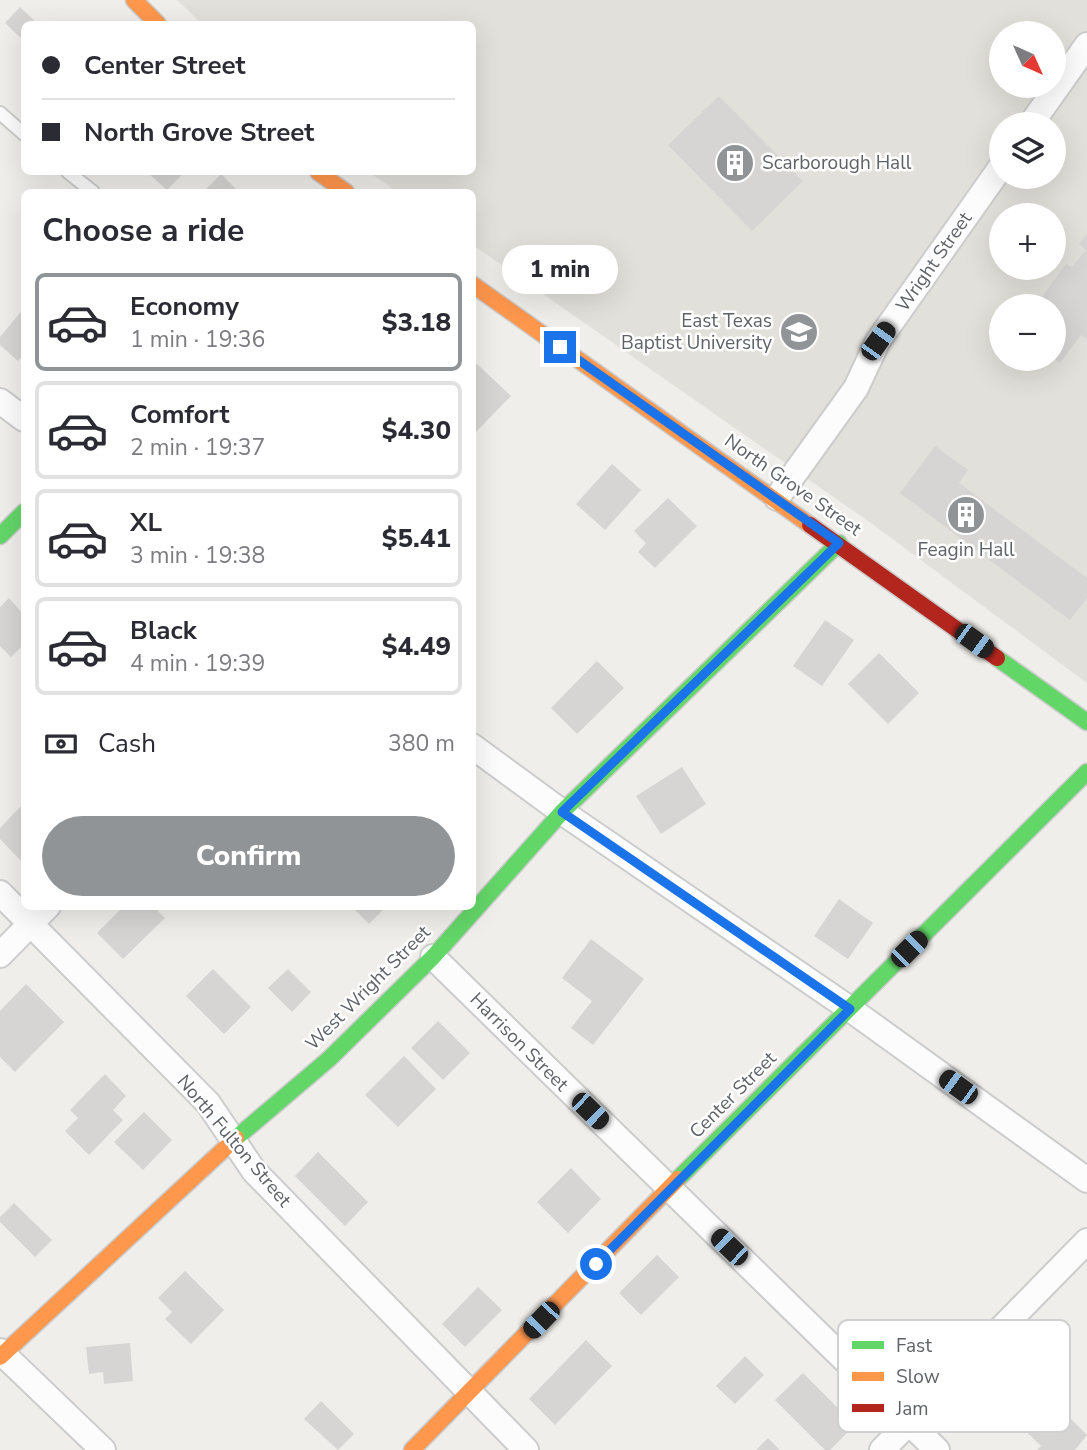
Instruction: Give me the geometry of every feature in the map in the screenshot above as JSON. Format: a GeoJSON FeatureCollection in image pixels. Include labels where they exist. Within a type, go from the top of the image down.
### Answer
{"type":"FeatureCollection","features":[{"type":"Feature","properties":{"kind":"street"},"geometry":{"type":"LineString","coordinates":[[134,0],[155,21]]}},
{"type":"Feature","properties":{"kind":"street"},"geometry":{"type":"LineString","coordinates":[[1040,112],[1087,46]]}},
{"type":"Feature","properties":{"kind":"street"},"geometry":{"type":"LineString","coordinates":[[322,175],[339,189]]}},
{"type":"Feature","properties":{"kind":"street","name":"Wright Street"},"geometry":{"type":"LineString","coordinates":[[777,498],[856,388],[878,341],[989,184]]}},
{"type":"Feature","properties":{"kind":"street","name":"North Grove Street"},"geometry":{"type":"LineString","coordinates":[[476,287],[777,498],[1087,722]]}},
{"type":"Feature","properties":{"kind":"street"},"geometry":{"type":"LineString","coordinates":[[0,401],[21,417]]}},
{"type":"Feature","properties":{"kind":"street"},"geometry":{"type":"LineString","coordinates":[[0,536],[21,515]]}},
{"type":"Feature","properties":{"kind":"street","name":"West Wright Street"},"geometry":{"type":"LineString","coordinates":[[476,909],[562,812],[839,543]]}},
{"type":"Feature","properties":{"kind":"street"},"geometry":{"type":"LineString","coordinates":[[476,749],[562,812],[850,1009],[1087,1180]]}},
{"type":"Feature","properties":{"kind":"street","name":"Center Street"},"geometry":{"type":"LineString","coordinates":[[412,1450],[668,1189],[1087,772]]}},
{"type":"Feature","properties":{"kind":"street","name":"North Fulton Street"},"geometry":{"type":"LineString","coordinates":[[0,893],[21,905]]}},
{"type":"Feature","properties":{"kind":"street","name":"West Wright Street"},"geometry":{"type":"LineString","coordinates":[[1,1354],[232,1142],[329,1059],[433,957],[475,910]]}},
{"type":"Feature","properties":{"kind":"street"},"geometry":{"type":"LineString","coordinates":[[0,955],[40,915]]}},
{"type":"Feature","properties":{"kind":"street","name":"North Fulton Street"},"geometry":{"type":"LineString","coordinates":[[40,915],[208,1104],[254,1171],[468,1394],[526,1450]]}},
{"type":"Feature","properties":{"kind":"street","name":"Harrison Street"},"geometry":{"type":"LineString","coordinates":[[433,957],[838,1354]]}},
{"type":"Feature","properties":{"kind":"street"},"geometry":{"type":"LineString","coordinates":[[1010,1320],[1087,1241]]}},
{"type":"Feature","properties":{"kind":"street"},"geometry":{"type":"LineString","coordinates":[[1,1354],[103,1450]]}},
{"type":"Feature","properties":{"kind":"street"},"geometry":{"type":"LineString","coordinates":[[882,1450],[900,1432]]}},
{"type":"Feature","properties":{"kind":"street","name":"Harrison Street"},"geometry":{"type":"LineString","coordinates":[[918,1432],[937,1450]]}},
{"type":"Feature","properties":{"kind":"lane"},"geometry":{"type":"LineString","coordinates":[[0,113],[21,131]]}},
{"type":"Feature","properties":{"kind":"lane"},"geometry":{"type":"LineString","coordinates":[[72,175],[89,189]]}},
{"type":"Feature","properties":{"kind":"shaded area","name":"East Texas Baptist University"},"geometry":{"type":"Polygon","coordinates":[[[177,0],[1087,0],[1087,683],[875,526],[476,247],[476,189],[393,189],[373,175],[476,175],[476,21],[199,21],[177,0]]]}},
{"type":"Feature","properties":{"kind":"building"},"geometry":{"type":"Polygon","coordinates":[[[20,7],[35,21],[21,21],[21,38],[5,23],[20,7]]]}},
{"type":"Feature","properties":{"kind":"building","name":"Scarborough Hall"},"geometry":{"type":"Polygon","coordinates":[[[719,96],[803,181],[752,231],[668,145],[719,96]]]}},
{"type":"Feature","properties":{"kind":"building"},"geometry":{"type":"Polygon","coordinates":[[[150,175],[182,175],[168,189],[150,175]]]}},
{"type":"Feature","properties":{"kind":"building"},"geometry":{"type":"Polygon","coordinates":[[[222,175],[236,189],[206,189],[222,175]]]}},
{"type":"Feature","properties":{"kind":"building"},"geometry":{"type":"Polygon","coordinates":[[[1087,234],[1087,339],[1081,335],[1066,355],[1066,294],[1044,294],[1054,280],[1066,280],[1066,264],[1072,267],[1086,250],[1079,244],[1087,234]]]}},
{"type":"Feature","properties":{"kind":"building"},"geometry":{"type":"Polygon","coordinates":[[[21,312],[21,358],[18,361],[0,345],[0,337],[21,312]]]}},
{"type":"Feature","properties":{"kind":"building"},"geometry":{"type":"Polygon","coordinates":[[[476,365],[511,396],[476,432],[476,365]]]}},
{"type":"Feature","properties":{"kind":"building","name":"Feagin Hall"},"geometry":{"type":"Polygon","coordinates":[[[935,446],[968,470],[959,483],[1087,578],[1087,598],[1070,620],[900,493],[935,446]]]}},
{"type":"Feature","properties":{"kind":"building"},"geometry":{"type":"Polygon","coordinates":[[[612,464],[641,490],[605,530],[576,504],[612,464]]]}},
{"type":"Feature","properties":{"kind":"building"},"geometry":{"type":"Polygon","coordinates":[[[668,498],[697,526],[655,568],[638,552],[646,543],[634,531],[668,498]]]}},
{"type":"Feature","properties":{"kind":"building"},"geometry":{"type":"Polygon","coordinates":[[[9,598],[21,612],[21,647],[11,657],[0,646],[0,607],[9,598]]]}},
{"type":"Feature","properties":{"kind":"building"},"geometry":{"type":"Polygon","coordinates":[[[825,620],[854,640],[822,686],[793,666],[825,620]]]}},
{"type":"Feature","properties":{"kind":"building"},"geometry":{"type":"Polygon","coordinates":[[[879,653],[919,693],[888,724],[848,684],[879,653]]]}},
{"type":"Feature","properties":{"kind":"building"},"geometry":{"type":"Polygon","coordinates":[[[597,661],[624,688],[577,734],[551,708],[597,661]]]}},
{"type":"Feature","properties":{"kind":"building"},"geometry":{"type":"Polygon","coordinates":[[[682,767],[706,804],[661,834],[636,796],[682,767]]]}},
{"type":"Feature","properties":{"kind":"building"},"geometry":{"type":"Polygon","coordinates":[[[21,806],[21,861],[0,839],[0,828],[21,806]]]}},
{"type":"Feature","properties":{"kind":"building"},"geometry":{"type":"Polygon","coordinates":[[[839,899],[873,923],[848,959],[814,936],[839,899]]]}},
{"type":"Feature","properties":{"kind":"building"},"geometry":{"type":"Polygon","coordinates":[[[120,910],[157,910],[165,918],[123,959],[97,933],[120,910]]]}},
{"type":"Feature","properties":{"kind":"building"},"geometry":{"type":"Polygon","coordinates":[[[355,910],[383,910],[369,924],[355,910]]]}},
{"type":"Feature","properties":{"kind":"building"},"geometry":{"type":"Polygon","coordinates":[[[591,939],[644,979],[593,1045],[571,1028],[592,1001],[562,978],[591,939]]]}},
{"type":"Feature","properties":{"kind":"building"},"geometry":{"type":"Polygon","coordinates":[[[213,969],[251,1007],[224,1034],[186,996],[213,969]]]}},
{"type":"Feature","properties":{"kind":"building"},"geometry":{"type":"Polygon","coordinates":[[[288,969],[311,992],[292,1012],[268,988],[288,969]]]}},
{"type":"Feature","properties":{"kind":"building"},"geometry":{"type":"Polygon","coordinates":[[[26,984],[64,1022],[15,1072],[0,1057],[0,1011],[26,984]]]}},
{"type":"Feature","properties":{"kind":"building"},"geometry":{"type":"Polygon","coordinates":[[[438,1021],[470,1053],[443,1080],[411,1048],[438,1021]]]}},
{"type":"Feature","properties":{"kind":"building"},"geometry":{"type":"Polygon","coordinates":[[[404,1056],[436,1089],[398,1127],[365,1095],[404,1056]]]}},
{"type":"Feature","properties":{"kind":"building"},"geometry":{"type":"Polygon","coordinates":[[[105,1074],[126,1096],[113,1110],[123,1120],[89,1155],[65,1131],[78,1118],[70,1110],[105,1074]]]}},
{"type":"Feature","properties":{"kind":"building"},"geometry":{"type":"Polygon","coordinates":[[[144,1112],[172,1140],[143,1170],[114,1142],[144,1112]]]}},
{"type":"Feature","properties":{"kind":"building"},"geometry":{"type":"Polygon","coordinates":[[[318,1152],[368,1202],[345,1226],[295,1176],[318,1152]]]}},
{"type":"Feature","properties":{"kind":"building"},"geometry":{"type":"Polygon","coordinates":[[[571,1168],[601,1199],[568,1233],[537,1202],[571,1168]]]}},
{"type":"Feature","properties":{"kind":"building"},"geometry":{"type":"Polygon","coordinates":[[[14,1203],[52,1240],[35,1257],[0,1222],[0,1217],[14,1203]]]}},
{"type":"Feature","properties":{"kind":"building"},"geometry":{"type":"Polygon","coordinates":[[[657,1255],[679,1277],[641,1315],[619,1293],[657,1255]]]}},
{"type":"Feature","properties":{"kind":"building"},"geometry":{"type":"Polygon","coordinates":[[[185,1271],[224,1310],[191,1344],[165,1319],[172,1312],[158,1298],[185,1271]]]}},
{"type":"Feature","properties":{"kind":"building"},"geometry":{"type":"Polygon","coordinates":[[[478,1287],[502,1310],[465,1347],[442,1324],[478,1287]]]}},
{"type":"Feature","properties":{"kind":"building"},"geometry":{"type":"Polygon","coordinates":[[[586,1340],[612,1366],[555,1425],[529,1399],[586,1340]]]}},
{"type":"Feature","properties":{"kind":"building"},"geometry":{"type":"Polygon","coordinates":[[[130,1343],[133,1381],[104,1384],[103,1372],[89,1374],[86,1347],[130,1343]]]}},
{"type":"Feature","properties":{"kind":"building"},"geometry":{"type":"Polygon","coordinates":[[[745,1356],[764,1375],[735,1404],[716,1386],[745,1356]]]}},
{"type":"Feature","properties":{"kind":"building"},"geometry":{"type":"Polygon","coordinates":[[[803,1373],[838,1408],[838,1432],[848,1432],[830,1450],[825,1450],[775,1400],[803,1373]]]}},
{"type":"Feature","properties":{"kind":"building"},"geometry":{"type":"Polygon","coordinates":[[[321,1401],[354,1434],[338,1450],[304,1419],[321,1401]]]}},
{"type":"Feature","properties":{"kind":"building"},"geometry":{"type":"Polygon","coordinates":[[[1070,1418],[1087,1435],[1075,1450],[1037,1450],[1041,1446],[1027,1432],[1070,1432],[1070,1418]]]}},
{"type":"Feature","properties":{"kind":"building"},"geometry":{"type":"Polygon","coordinates":[[[768,1438],[780,1450],[756,1450],[768,1438]]]}},
{"type":"Feature","properties":{"kind":"traffic: fast"},"geometry":{"type":"LineString","coordinates":[[0,536],[21,515]]}},
{"type":"Feature","properties":{"kind":"traffic: fast"},"geometry":{"type":"LineString","coordinates":[[476,909],[562,812],[839,543]]}},
{"type":"Feature","properties":{"kind":"traffic: fast"},"geometry":{"type":"LineString","coordinates":[[997,658],[1087,722]]}},
{"type":"Feature","properties":{"kind":"traffic: fast"},"geometry":{"type":"LineString","coordinates":[[678,1179],[1087,772]]}},
{"type":"Feature","properties":{"kind":"traffic: fast"},"geometry":{"type":"LineString","coordinates":[[236,1138],[329,1059],[433,957],[475,910]]}},
{"type":"Feature","properties":{"kind":"traffic: slow"},"geometry":{"type":"LineString","coordinates":[[134,0],[155,21]]}},
{"type":"Feature","properties":{"kind":"traffic: slow"},"geometry":{"type":"LineString","coordinates":[[322,175],[342,189]]}},
{"type":"Feature","properties":{"kind":"traffic: slow"},"geometry":{"type":"LineString","coordinates":[[476,287],[810,525]]}},
{"type":"Feature","properties":{"kind":"traffic: slow"},"geometry":{"type":"LineString","coordinates":[[0,1357],[236,1138]]}},
{"type":"Feature","properties":{"kind":"traffic: slow"},"geometry":{"type":"LineString","coordinates":[[412,1450],[678,1179]]}},
{"type":"Feature","properties":{"kind":"traffic: jam"},"geometry":{"type":"LineString","coordinates":[[810,525],[997,658]]}},
{"type":"Feature","properties":{"kind":"place","name":"Scarborough Hall"},"geometry":{"type":"Point","coordinates":[735,163]}},
{"type":"Feature","properties":{"kind":"place","name":"East Texas Baptist University"},"geometry":{"type":"Point","coordinates":[799,332]}},
{"type":"Feature","properties":{"kind":"place","name":"Feagin Hall"},"geometry":{"type":"Point","coordinates":[966,515]}},
{"type":"Feature","properties":{"kind":"route"},"geometry":{"type":"LineString","coordinates":[[560,347],[839,543],[562,812],[850,1009],[596,1264]]}}]}
